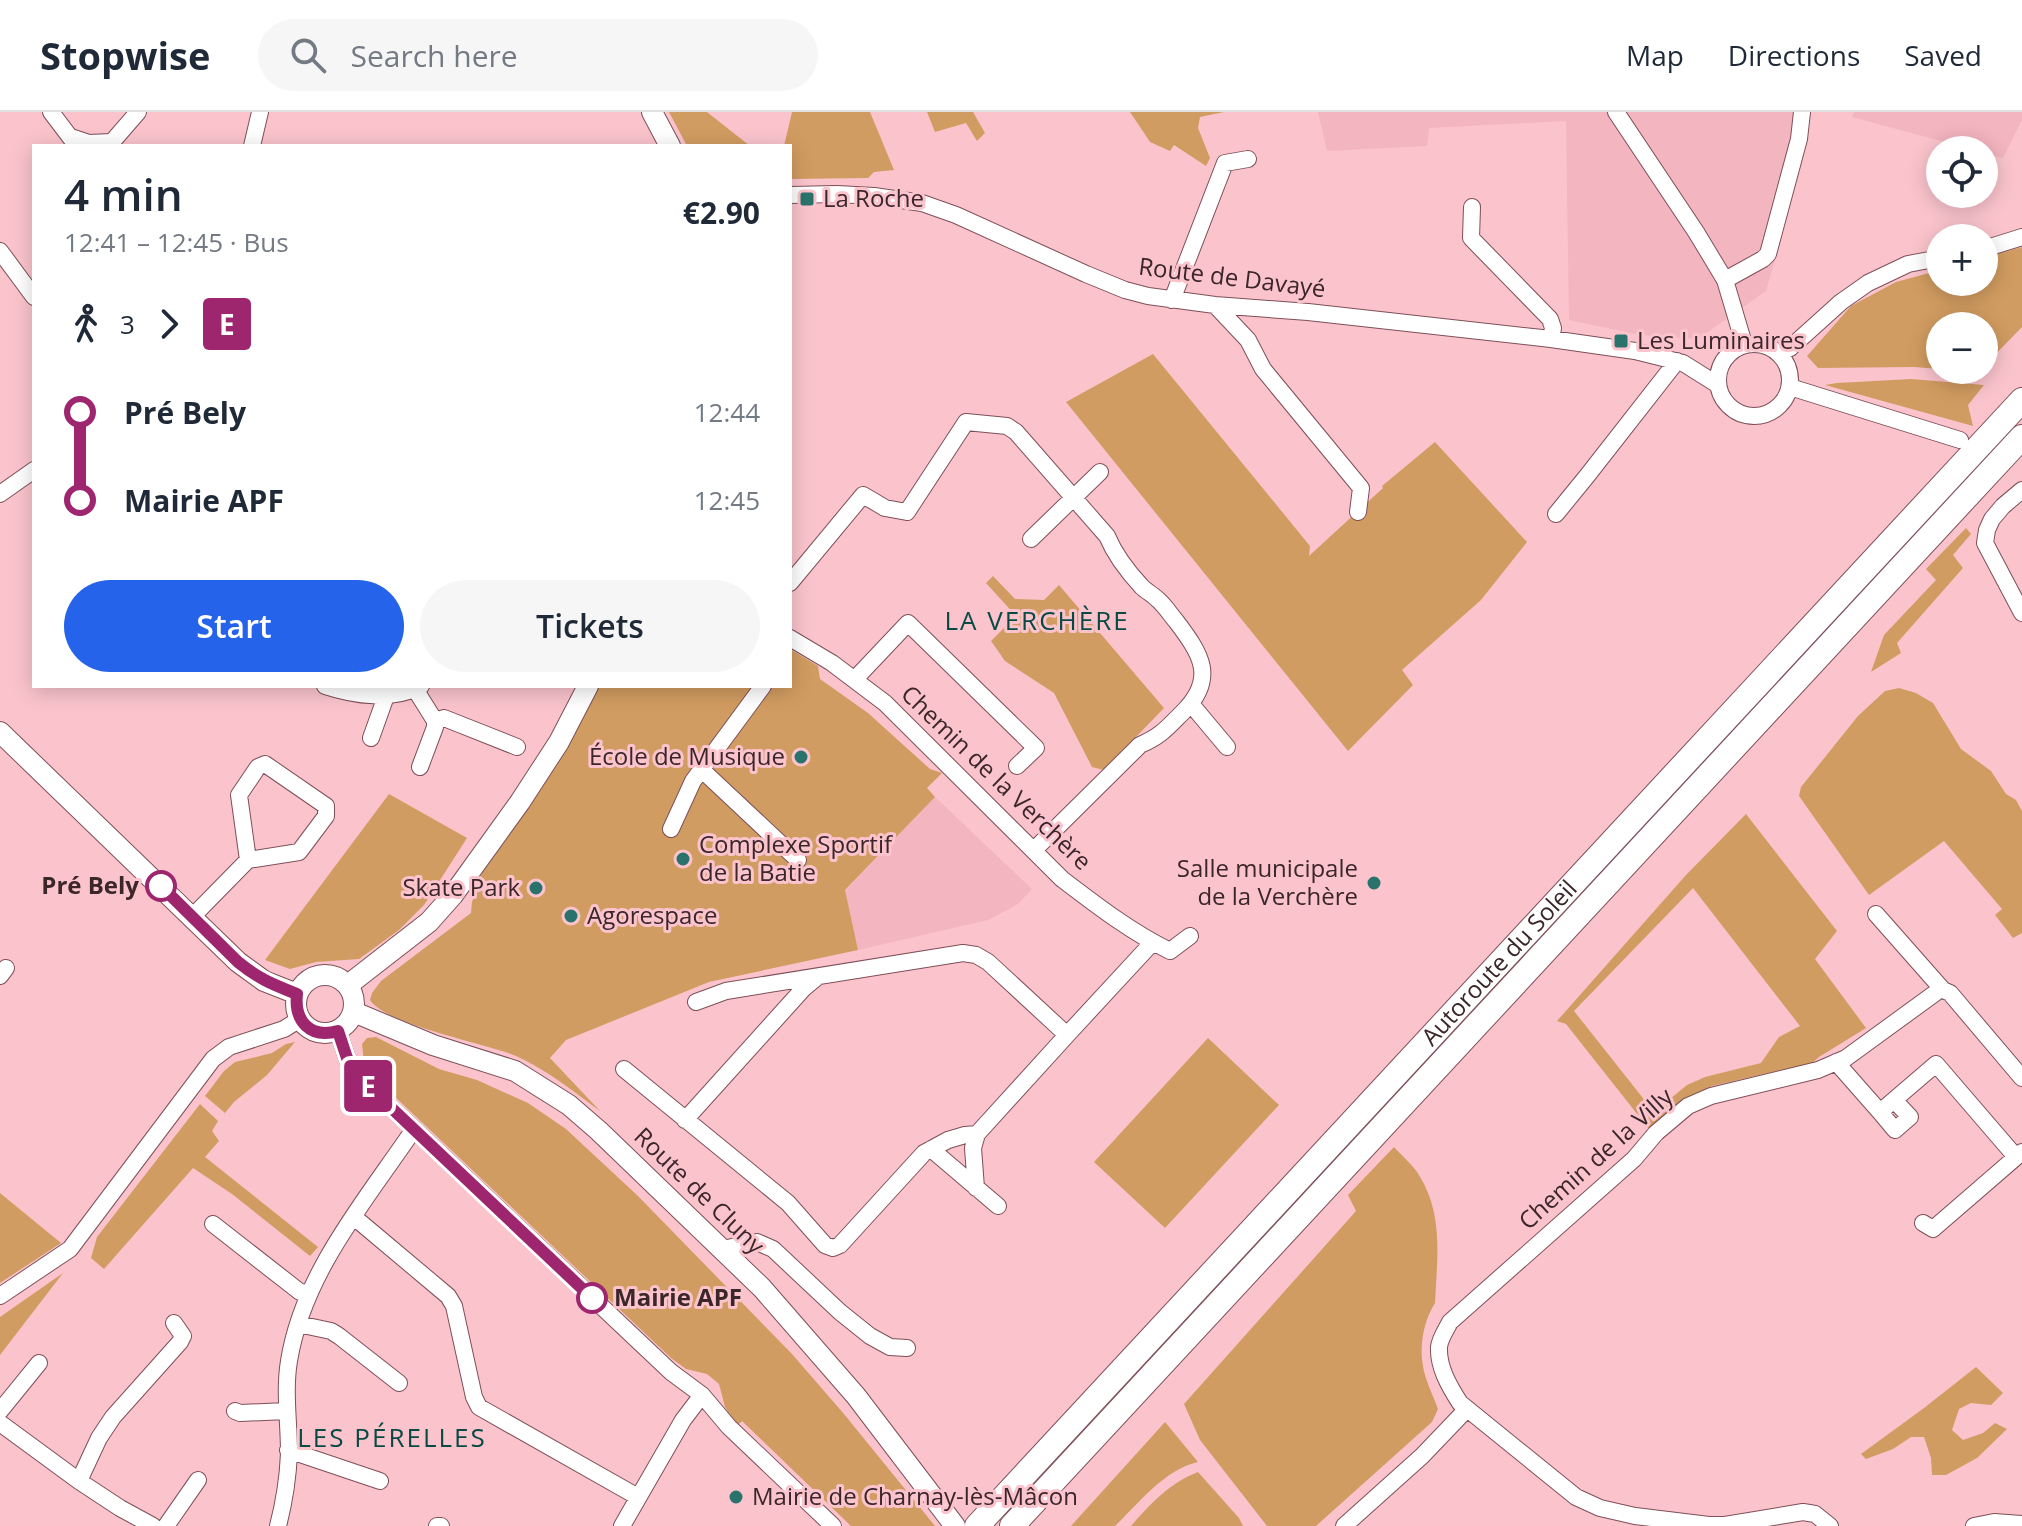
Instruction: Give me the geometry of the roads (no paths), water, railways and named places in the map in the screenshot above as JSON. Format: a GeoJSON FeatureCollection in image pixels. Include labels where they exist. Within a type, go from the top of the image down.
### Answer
{"type":"FeatureCollection","features":[{"type":"Feature","properties":{"kind":"highway","name":"Autoroute du Soleil"},"geometry":{"type":"LineString","coordinates":[[977,1526],[2022,400]]}},
{"type":"Feature","properties":{"kind":"highway","name":"Autoroute du Soleil"},"geometry":{"type":"LineString","coordinates":[[1012,1526],[2022,437]]}},
{"type":"Feature","properties":{"kind":"main road"},"geometry":{"type":"LineString","coordinates":[[651,112],[658,144]]}},
{"type":"Feature","properties":{"kind":"main road"},"geometry":{"type":"LineString","coordinates":[[651,112],[669,144]]}},
{"type":"Feature","properties":{"kind":"main road"},"geometry":{"type":"LineString","coordinates":[[348,985],[429,922],[453,895],[559,742],[587,688]]}},
{"type":"Feature","properties":{"kind":"main road"},"geometry":{"type":"LineString","coordinates":[[0,732],[238,962],[264,981],[297,994]]}},
{"type":"Feature","properties":{"kind":"main road"},"geometry":{"type":"LineString","coordinates":[[318,975],[329,975],[340,978],[348,985],[355,1003],[354,1012],[338,1031],[313,1031],[300,1019],[297,994],[308,980],[318,975]]}},
{"type":"Feature","properties":{"kind":"main road","name":"Route de Cluny"},"geometry":{"type":"LineString","coordinates":[[354,1012],[433,1045],[515,1071],[569,1105],[762,1288],[856,1396],[955,1526]]}},
{"type":"Feature","properties":{"kind":"street"},"geometry":{"type":"LineString","coordinates":[[51,112],[74,142],[112,144],[138,112]]}},
{"type":"Feature","properties":{"kind":"street"},"geometry":{"type":"LineString","coordinates":[[252,144],[260,112]]}},
{"type":"Feature","properties":{"kind":"street"},"geometry":{"type":"LineString","coordinates":[[1616,112],[1725,280],[1744,344]]}},
{"type":"Feature","properties":{"kind":"street"},"geometry":{"type":"LineString","coordinates":[[1725,280],[1768,254],[1799,139],[1802,112]]}},
{"type":"Feature","properties":{"kind":"street"},"geometry":{"type":"LineString","coordinates":[[1172,300],[1225,163],[1248,159]]}},
{"type":"Feature","properties":{"kind":"street","name":"Route de Davayé"},"geometry":{"type":"LineString","coordinates":[[792,195],[874,196],[922,203],[1125,290],[1172,300],[1308,312],[1635,351],[1680,362],[1718,385]]}},
{"type":"Feature","properties":{"kind":"street"},"geometry":{"type":"LineString","coordinates":[[1472,207],[1471,238],[1550,319],[1553,328],[1551,339]]}},
{"type":"Feature","properties":{"kind":"street"},"geometry":{"type":"LineString","coordinates":[[1998,245],[2022,237]]}},
{"type":"Feature","properties":{"kind":"street"},"geometry":{"type":"LineString","coordinates":[[0,251],[32,294]]}},
{"type":"Feature","properties":{"kind":"street"},"geometry":{"type":"LineString","coordinates":[[1779,354],[1868,283],[1908,264],[1926,261]]}},
{"type":"Feature","properties":{"kind":"street"},"geometry":{"type":"LineString","coordinates":[[1215,305],[1248,340],[1263,369],[1361,488],[1358,512]]}},
{"type":"Feature","properties":{"kind":"street"},"geometry":{"type":"LineString","coordinates":[[1744,344],[1759,344],[1779,354],[1787,363],[1790,387],[1779,407],[1759,417],[1747,416],[1728,405],[1721,396],[1718,376],[1724,359],[1731,352],[1744,344]]}},
{"type":"Feature","properties":{"kind":"street","name":"Route de Davayé"},"geometry":{"type":"LineString","coordinates":[[1680,362],[1724,359]]}},
{"type":"Feature","properties":{"kind":"street"},"geometry":{"type":"LineString","coordinates":[[1556,514],[1680,362]]}},
{"type":"Feature","properties":{"kind":"street"},"geometry":{"type":"LineString","coordinates":[[1790,387],[1960,440]]}},
{"type":"Feature","properties":{"kind":"street"},"geometry":{"type":"LineString","coordinates":[[792,581],[863,495],[885,508],[907,512],[966,422],[1007,426],[1016,432],[1107,536],[1114,551],[1144,589],[1158,598],[1197,651],[1204,670],[1200,688],[1191,704],[1158,737],[1140,745],[1034,850]]}},
{"type":"Feature","properties":{"kind":"street"},"geometry":{"type":"LineString","coordinates":[[0,494],[32,471]]}},
{"type":"Feature","properties":{"kind":"street"},"geometry":{"type":"LineString","coordinates":[[1031,539],[1100,472]]}},
{"type":"Feature","properties":{"kind":"street"},"geometry":{"type":"LineString","coordinates":[[2022,490],[1992,519],[1985,543],[2022,613]]}},
{"type":"Feature","properties":{"kind":"street"},"geometry":{"type":"LineString","coordinates":[[855,679],[908,623],[1036,748],[1017,766]]}},
{"type":"Feature","properties":{"kind":"street","name":"Chemin de la Verchère"},"geometry":{"type":"LineString","coordinates":[[792,642],[855,679],[885,703],[1062,879],[1095,904],[1170,951],[1190,936]]}},
{"type":"Feature","properties":{"kind":"street"},"geometry":{"type":"LineString","coordinates":[[332,688],[354,694],[386,696],[418,688],[435,721],[420,767]]}},
{"type":"Feature","properties":{"kind":"street"},"geometry":{"type":"LineString","coordinates":[[671,829],[693,781],[762,688]]}},
{"type":"Feature","properties":{"kind":"street"},"geometry":{"type":"LineString","coordinates":[[371,738],[386,696]]}},
{"type":"Feature","properties":{"kind":"street"},"geometry":{"type":"LineString","coordinates":[[1191,704],[1227,747]]}},
{"type":"Feature","properties":{"kind":"street"},"geometry":{"type":"LineString","coordinates":[[435,721],[444,718],[517,747]]}},
{"type":"Feature","properties":{"kind":"street"},"geometry":{"type":"LineString","coordinates":[[193,916],[248,860],[299,852],[326,816],[326,806],[265,764],[258,767],[239,795],[248,860]]}},
{"type":"Feature","properties":{"kind":"street"},"geometry":{"type":"LineString","coordinates":[[702,770],[798,860]]}},
{"type":"Feature","properties":{"kind":"street"},"geometry":{"type":"LineString","coordinates":[[1876,914],[1943,990],[1950,993],[2022,1078]]}},
{"type":"Feature","properties":{"kind":"street"},"geometry":{"type":"LineString","coordinates":[[976,1188],[973,1148],[977,1134],[1153,942]]}},
{"type":"Feature","properties":{"kind":"street"},"geometry":{"type":"LineString","coordinates":[[696,1002],[726,991],[963,953],[976,955],[988,962],[1067,1035]]}},
{"type":"Feature","properties":{"kind":"street"},"geometry":{"type":"LineString","coordinates":[[685,1120],[817,977]]}},
{"type":"Feature","properties":{"kind":"street","name":"Chemin de la Villy"},"geometry":{"type":"LineString","coordinates":[[1830,1526],[1815,1514],[1803,1512],[1709,1525],[1635,1516],[1600,1508],[1576,1497],[1466,1410],[1447,1383],[1440,1361],[1439,1344],[1450,1322],[1634,1159],[1656,1133],[1688,1106],[1711,1096],[1818,1070],[1846,1058],[1943,990]]}},
{"type":"Feature","properties":{"kind":"street"},"geometry":{"type":"LineString","coordinates":[[0,1296],[70,1249],[213,1059],[229,1047],[284,1029],[300,1019]]}},
{"type":"Feature","properties":{"kind":"street"},"geometry":{"type":"LineString","coordinates":[[338,1031],[350,1064],[365,1083],[671,1372],[702,1395],[729,1427],[833,1526]]}},
{"type":"Feature","properties":{"kind":"street"},"geometry":{"type":"LineString","coordinates":[[1836,1062],[1895,1130],[1910,1117],[1894,1100],[1936,1064],[2019,1155],[1933,1229],[1923,1223]]}},
{"type":"Feature","properties":{"kind":"street"},"geometry":{"type":"LineString","coordinates":[[624,1069],[788,1203],[825,1245],[833,1248],[840,1245],[924,1153],[956,1137],[977,1134]]}},
{"type":"Feature","properties":{"kind":"street"},"geometry":{"type":"LineString","coordinates":[[278,1526],[284,1505],[288,1450],[286,1411],[289,1361],[298,1324],[309,1293],[338,1240],[414,1129]]}},
{"type":"Feature","properties":{"kind":"street"},"geometry":{"type":"LineString","coordinates":[[931,1149],[998,1206]]}},
{"type":"Feature","properties":{"kind":"street"},"geometry":{"type":"LineString","coordinates":[[354,1217],[448,1296],[454,1306],[474,1397],[479,1407],[638,1497]]}},
{"type":"Feature","properties":{"kind":"street"},"geometry":{"type":"LineString","coordinates":[[213,1224],[300,1292],[309,1293]]}},
{"type":"Feature","properties":{"kind":"street"},"geometry":{"type":"LineString","coordinates":[[722,1249],[757,1242],[773,1249],[870,1336],[890,1347],[907,1348]]}},
{"type":"Feature","properties":{"kind":"street"},"geometry":{"type":"LineString","coordinates":[[79,1481],[99,1438],[113,1417],[180,1342],[183,1336],[174,1323]]}},
{"type":"Feature","properties":{"kind":"street"},"geometry":{"type":"LineString","coordinates":[[298,1324],[331,1331],[399,1383]]}},
{"type":"Feature","properties":{"kind":"street"},"geometry":{"type":"LineString","coordinates":[[0,1411],[39,1363]]}},
{"type":"Feature","properties":{"kind":"street"},"geometry":{"type":"LineString","coordinates":[[622,1526],[683,1420],[702,1395]]}},
{"type":"Feature","properties":{"kind":"street"},"geometry":{"type":"LineString","coordinates":[[1344,1526],[1422,1456],[1466,1410]]}},
{"type":"Feature","properties":{"kind":"street"},"geometry":{"type":"LineString","coordinates":[[235,1411],[286,1411]]}},
{"type":"Feature","properties":{"kind":"street"},"geometry":{"type":"LineString","coordinates":[[0,1423],[79,1481],[153,1526]]}},
{"type":"Feature","properties":{"kind":"street"},"geometry":{"type":"LineString","coordinates":[[288,1450],[380,1481]]}},
{"type":"Feature","properties":{"kind":"street"},"geometry":{"type":"LineString","coordinates":[[166,1526],[198,1480]]}},
{"type":"Feature","properties":{"kind":"street"},"geometry":{"type":"LineString","coordinates":[[1974,1526],[1994,1522],[2022,1524]]}},
{"type":"Feature","properties":{"kind":"place","name":"La Roche"},"geometry":{"type":"Point","coordinates":[807,199]}},
{"type":"Feature","properties":{"kind":"place","name":"Les Luminaires"},"geometry":{"type":"Point","coordinates":[1621,341]}},
{"type":"Feature","properties":{"kind":"place","name":"École de Musique"},"geometry":{"type":"Point","coordinates":[801,757]}},
{"type":"Feature","properties":{"kind":"place","name":"Complexe Sportif de la Batie"},"geometry":{"type":"Point","coordinates":[683,859]}},
{"type":"Feature","properties":{"kind":"place","name":"Salle municipale de la Verchère"},"geometry":{"type":"Point","coordinates":[1374,883]}},
{"type":"Feature","properties":{"kind":"place","name":"Pré Bely"},"geometry":{"type":"Point","coordinates":[161,886]}},
{"type":"Feature","properties":{"kind":"place","name":"Skate Park"},"geometry":{"type":"Point","coordinates":[536,888]}},
{"type":"Feature","properties":{"kind":"place","name":"Agorespace"},"geometry":{"type":"Point","coordinates":[571,916]}},
{"type":"Feature","properties":{"kind":"place","name":"Mairie APF"},"geometry":{"type":"Point","coordinates":[592,1298]}},
{"type":"Feature","properties":{"kind":"place","name":"Mairie de Charnay-lès-Mâcon"},"geometry":{"type":"Point","coordinates":[736,1497]}},
{"type":"Feature","properties":{"kind":"district","name":"LA VERCHÈRE"},"geometry":{"type":"Point","coordinates":[1037,621]}},
{"type":"Feature","properties":{"kind":"district","name":"LES PÉRELLES"},"geometry":{"type":"Point","coordinates":[392,1438]}}]}
